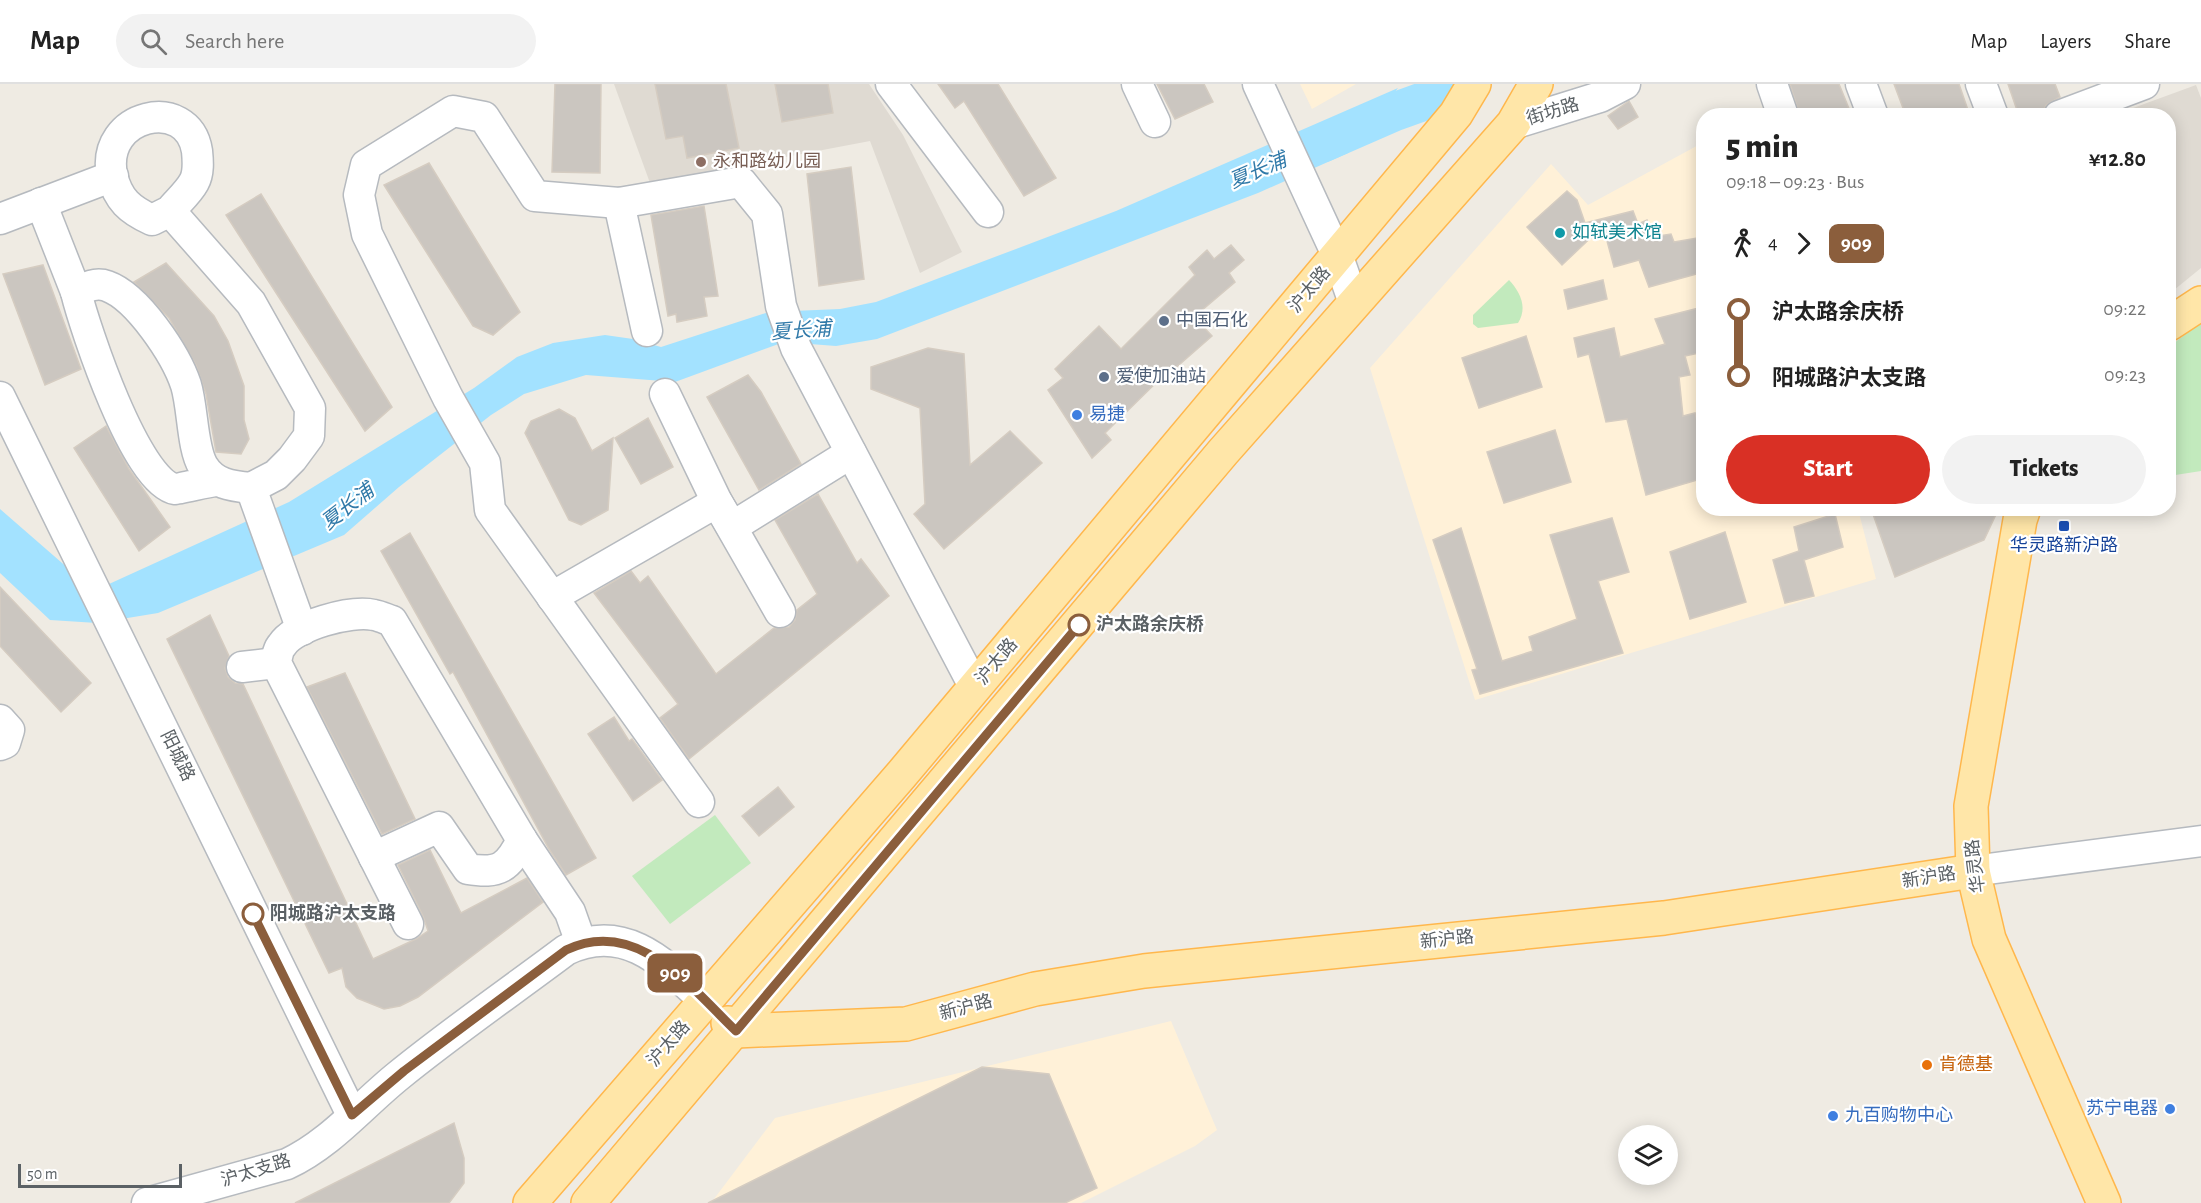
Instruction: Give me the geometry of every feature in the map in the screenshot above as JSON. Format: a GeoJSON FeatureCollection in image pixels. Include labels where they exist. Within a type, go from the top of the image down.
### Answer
{"type":"FeatureCollection","features":[{"type":"Feature","properties":{"kind":"main road","name":"沪太路"},"geometry":{"type":"LineString","coordinates":[[530,1203],[975,688],[1338,257],[1456,114],[1474,84]]}},
{"type":"Feature","properties":{"kind":"main road"},"geometry":{"type":"LineString","coordinates":[[588,1203],[736,1031],[1223,452],[1513,124],[1536,84]]}},
{"type":"Feature","properties":{"kind":"main road"},"geometry":{"type":"LineString","coordinates":[[2176,319],[2201,303]]}},
{"type":"Feature","properties":{"kind":"main road","name":"华灵路"},"geometry":{"type":"LineString","coordinates":[[2021,516],[1971,806],[1973,871],[1989,939],[2104,1203]]}},
{"type":"Feature","properties":{"kind":"main road","name":"新沪路"},"geometry":{"type":"LineString","coordinates":[[736,1031],[906,1024],[1035,989],[1144,970],[1664,918],[1973,871]]}},
{"type":"Feature","properties":{"kind":"main road"},"geometry":{"type":"LineString","coordinates":[[706,1002],[736,1031]]}},
{"type":"Feature","properties":{"kind":"street"},"geometry":{"type":"LineString","coordinates":[[891,84],[988,212]]}},
{"type":"Feature","properties":{"kind":"street"},"geometry":{"type":"LineString","coordinates":[[1137,84],[1155,122]]}},
{"type":"Feature","properties":{"kind":"street"},"geometry":{"type":"LineString","coordinates":[[1258,84],[1338,257],[1354,303]]}},
{"type":"Feature","properties":{"kind":"street","name":"街坊路"},"geometry":{"type":"LineString","coordinates":[[1513,124],[1600,97],[1625,84]]}},
{"type":"Feature","properties":{"kind":"street"},"geometry":{"type":"LineString","coordinates":[[1772,84],[1781,108]]}},
{"type":"Feature","properties":{"kind":"street"},"geometry":{"type":"LineString","coordinates":[[1861,84],[1871,108]]}},
{"type":"Feature","properties":{"kind":"street"},"geometry":{"type":"LineString","coordinates":[[1981,84],[1990,108]]}},
{"type":"Feature","properties":{"kind":"street"},"geometry":{"type":"LineString","coordinates":[[2080,108],[2144,84]]}},
{"type":"Feature","properties":{"kind":"street"},"geometry":{"type":"LineString","coordinates":[[699,802],[490,510],[485,463],[448,398],[367,234],[359,195],[366,165],[453,111],[484,117],[535,196],[619,202],[741,182],[767,214],[781,306],[796,348],[975,688]]}},
{"type":"Feature","properties":{"kind":"street"},"geometry":{"type":"LineString","coordinates":[[164,117],[183,125],[195,141],[198,163],[194,182],[170,211],[153,220],[132,211],[115,188],[109,160],[117,136],[132,124],[148,118],[164,117]]}},
{"type":"Feature","properties":{"kind":"street"},"geometry":{"type":"LineString","coordinates":[[0,219],[113,176]]}},
{"type":"Feature","properties":{"kind":"street"},"geometry":{"type":"LineString","coordinates":[[619,202],[647,331]]}},
{"type":"Feature","properties":{"kind":"street"},"geometry":{"type":"LineString","coordinates":[[41,203],[112,394],[144,464],[162,484],[177,489],[215,481]]}},
{"type":"Feature","properties":{"kind":"street"},"geometry":{"type":"LineString","coordinates":[[170,211],[251,303],[310,408],[309,436],[292,459],[254,496]]}},
{"type":"Feature","properties":{"kind":"street"},"geometry":{"type":"LineString","coordinates":[[76,292],[89,285],[105,285],[120,293],[141,312],[158,336],[185,384],[202,465],[215,481],[254,496],[302,630]]}},
{"type":"Feature","properties":{"kind":"street"},"geometry":{"type":"LineString","coordinates":[[665,394],[724,514],[780,612]]}},
{"type":"Feature","properties":{"kind":"street","name":"阳城路"},"geometry":{"type":"LineString","coordinates":[[0,397],[352,1115]]}},
{"type":"Feature","properties":{"kind":"street"},"geometry":{"type":"LineString","coordinates":[[552,597],[851,453]]}},
{"type":"Feature","properties":{"kind":"street"},"geometry":{"type":"LineString","coordinates":[[408,924],[276,663],[282,644],[318,622],[352,614],[373,615],[392,621],[522,840],[570,912],[581,943]]}},
{"type":"Feature","properties":{"kind":"street"},"geometry":{"type":"LineString","coordinates":[[242,667],[276,663]]}},
{"type":"Feature","properties":{"kind":"street"},"geometry":{"type":"LineString","coordinates":[[0,720],[9,730],[5,743],[0,746]]}},
{"type":"Feature","properties":{"kind":"street"},"geometry":{"type":"LineString","coordinates":[[374,857],[439,827],[468,869],[488,873],[504,867],[522,840]]}},
{"type":"Feature","properties":{"kind":"street","name":"新沪路"},"geometry":{"type":"LineString","coordinates":[[1973,871],[2201,841]]}},
{"type":"Feature","properties":{"kind":"street","name":"沪太支路"},"geometry":{"type":"LineString","coordinates":[[147,1203],[287,1164],[305,1156],[329,1138],[352,1115],[404,1071],[566,950],[581,943],[600,940],[620,942],[643,950],[672,970],[706,1002]]}},
{"type":"Feature","properties":{"kind":"shaded area","name":"永和路幼儿园"},"geometry":{"type":"Polygon","coordinates":[[[614,84],[869,84],[903,135],[962,252],[920,273],[870,141],[650,183],[614,84]]]}},
{"type":"Feature","properties":{"kind":"shaded area"},"geometry":{"type":"Polygon","coordinates":[[[1300,84],[1356,84],[1312,109],[1300,84]]]}},
{"type":"Feature","properties":{"kind":"shaded area"},"geometry":{"type":"Polygon","coordinates":[[[2196,85],[2201,98],[2201,268],[2176,288],[2176,108],[2133,108],[2196,85]]]}},
{"type":"Feature","properties":{"kind":"shaded area"},"geometry":{"type":"Polygon","coordinates":[[[1696,146],[1696,516],[1860,516],[1876,579],[1475,700],[1370,368],[1551,164],[1588,205],[1696,146]]]}},
{"type":"Feature","properties":{"kind":"shaded area"},"geometry":{"type":"Polygon","coordinates":[[[1171,1021],[1217,1130],[1195,1146],[1081,1203],[711,1203],[775,1118],[1171,1021]]]}},
{"type":"Feature","properties":{"kind":"green space"},"geometry":{"type":"Polygon","coordinates":[[[1509,280],[1521,300],[1522,311],[1518,323],[1478,328],[1473,324],[1473,315],[1509,280]]]}},
{"type":"Feature","properties":{"kind":"green space"},"geometry":{"type":"Polygon","coordinates":[[[2201,322],[2201,471],[2176,475],[2176,342],[2201,322]]]}},
{"type":"Feature","properties":{"kind":"green space"},"geometry":{"type":"Polygon","coordinates":[[[715,815],[751,863],[670,924],[632,876],[715,815]]]}},
{"type":"Feature","properties":{"kind":"water"},"geometry":{"type":"Polygon","coordinates":[[[1398,88],[1348,153],[1258,193],[877,339],[836,346],[784,342],[675,382],[586,375],[524,394],[491,415],[399,487],[344,535],[158,613],[97,623],[50,620],[0,573],[0,509],[77,576],[109,584],[289,502],[474,388],[517,357],[553,343],[605,335],[633,339],[661,347],[769,312],[840,309],[876,302],[1116,211],[1398,88]]]}},
{"type":"Feature","properties":{"kind":"building"},"geometry":{"type":"Polygon","coordinates":[[[555,84],[601,84],[600,173],[552,172],[555,84]]]}},
{"type":"Feature","properties":{"kind":"building"},"geometry":{"type":"Polygon","coordinates":[[[655,84],[726,84],[739,148],[687,158],[683,136],[666,139],[655,84]]]}},
{"type":"Feature","properties":{"kind":"building"},"geometry":{"type":"Polygon","coordinates":[[[775,84],[828,84],[833,113],[782,122],[775,84]]]}},
{"type":"Feature","properties":{"kind":"building"},"geometry":{"type":"Polygon","coordinates":[[[938,84],[998,84],[1056,178],[1024,196],[964,101],[955,108],[938,84]]]}},
{"type":"Feature","properties":{"kind":"building"},"geometry":{"type":"Polygon","coordinates":[[[1157,84],[1204,84],[1213,102],[1175,119],[1157,84]]]}},
{"type":"Feature","properties":{"kind":"building"},"geometry":{"type":"Polygon","coordinates":[[[1790,84],[1839,84],[1849,108],[1798,108],[1790,84]]]}},
{"type":"Feature","properties":{"kind":"building"},"geometry":{"type":"Polygon","coordinates":[[[1894,84],[1959,84],[1967,108],[1903,108],[1894,84]]]}},
{"type":"Feature","properties":{"kind":"building"},"geometry":{"type":"Polygon","coordinates":[[[2008,84],[2055,84],[2060,97],[2044,108],[2016,108],[2008,84]]]}},
{"type":"Feature","properties":{"kind":"building"},"geometry":{"type":"Polygon","coordinates":[[[1629,101],[1638,117],[1618,129],[1608,116],[1629,101]]]}},
{"type":"Feature","properties":{"kind":"building"},"geometry":{"type":"Polygon","coordinates":[[[429,163],[520,312],[493,335],[473,326],[384,185],[429,163]]]}},
{"type":"Feature","properties":{"kind":"building"},"geometry":{"type":"Polygon","coordinates":[[[851,167],[864,279],[819,286],[807,174],[851,167]]]}},
{"type":"Feature","properties":{"kind":"building"},"geometry":{"type":"Polygon","coordinates":[[[1567,191],[1577,200],[1585,223],[1633,211],[1638,224],[1647,220],[1652,237],[1671,234],[1674,242],[1696,238],[1696,274],[1649,287],[1639,260],[1614,267],[1603,226],[1562,265],[1527,227],[1567,191]]]}},
{"type":"Feature","properties":{"kind":"building"},"geometry":{"type":"Polygon","coordinates":[[[261,194],[392,407],[365,431],[226,215],[261,194]]]}},
{"type":"Feature","properties":{"kind":"building"},"geometry":{"type":"Polygon","coordinates":[[[704,206],[718,296],[704,297],[707,316],[677,322],[676,314],[668,316],[651,215],[704,206]]]}},
{"type":"Feature","properties":{"kind":"building"},"geometry":{"type":"Polygon","coordinates":[[[1231,245],[1244,260],[1229,273],[1235,282],[1194,317],[1212,336],[1172,371],[1170,369],[1105,433],[1111,440],[1092,458],[1048,390],[1063,378],[1055,369],[1099,326],[1121,349],[1195,275],[1189,267],[1207,250],[1214,259],[1231,245]]]}},
{"type":"Feature","properties":{"kind":"building"},"geometry":{"type":"Polygon","coordinates":[[[166,263],[214,316],[228,341],[244,386],[244,420],[249,439],[241,454],[216,452],[206,394],[196,365],[169,318],[134,282],[166,263]]]}},
{"type":"Feature","properties":{"kind":"building"},"geometry":{"type":"Polygon","coordinates":[[[43,265],[81,369],[45,385],[3,274],[43,265]]]}},
{"type":"Feature","properties":{"kind":"building"},"geometry":{"type":"Polygon","coordinates":[[[1603,280],[1607,299],[1568,309],[1564,290],[1603,280]]]}},
{"type":"Feature","properties":{"kind":"building"},"geometry":{"type":"Polygon","coordinates":[[[1696,309],[1696,354],[1685,356],[1690,375],[1679,377],[1683,416],[1695,413],[1696,417],[1696,480],[1646,495],[1627,419],[1606,422],[1589,354],[1578,357],[1574,338],[1614,328],[1620,357],[1665,344],[1655,319],[1696,309]]]}},
{"type":"Feature","properties":{"kind":"building"},"geometry":{"type":"Polygon","coordinates":[[[1526,336],[1542,387],[1479,408],[1462,358],[1526,336]]]}},
{"type":"Feature","properties":{"kind":"building"},"geometry":{"type":"Polygon","coordinates":[[[928,348],[964,354],[970,465],[1010,431],[1042,463],[944,549],[914,514],[925,504],[920,408],[871,389],[871,367],[928,348]]]}},
{"type":"Feature","properties":{"kind":"building"},"geometry":{"type":"Polygon","coordinates":[[[748,375],[761,392],[801,464],[759,490],[707,397],[748,375]]]}},
{"type":"Feature","properties":{"kind":"building"},"geometry":{"type":"Polygon","coordinates":[[[559,409],[575,418],[592,451],[613,438],[608,510],[581,525],[569,520],[525,433],[531,421],[559,409]]]}},
{"type":"Feature","properties":{"kind":"building"},"geometry":{"type":"Polygon","coordinates":[[[648,418],[673,467],[641,484],[615,438],[648,418]]]}},
{"type":"Feature","properties":{"kind":"building"},"geometry":{"type":"Polygon","coordinates":[[[106,426],[129,469],[170,527],[139,551],[74,448],[106,426]]]}},
{"type":"Feature","properties":{"kind":"building"},"geometry":{"type":"Polygon","coordinates":[[[1555,430],[1571,482],[1504,503],[1487,452],[1555,430]]]}},
{"type":"Feature","properties":{"kind":"building"},"geometry":{"type":"Polygon","coordinates":[[[818,494],[857,563],[861,559],[889,596],[689,759],[660,718],[678,704],[594,593],[631,571],[640,583],[648,576],[716,674],[774,628],[789,627],[795,620],[797,610],[817,594],[775,520],[818,494]]]}},
{"type":"Feature","properties":{"kind":"building"},"geometry":{"type":"Polygon","coordinates":[[[1835,516],[1843,547],[1804,560],[1814,596],[1785,603],[1773,560],[1799,551],[1794,527],[1835,516]]]}},
{"type":"Feature","properties":{"kind":"building"},"geometry":{"type":"Polygon","coordinates":[[[1874,516],[1995,516],[1984,540],[1895,577],[1874,516]]]}},
{"type":"Feature","properties":{"kind":"building"},"geometry":{"type":"Polygon","coordinates":[[[1612,518],[1629,572],[1598,581],[1623,653],[1480,694],[1472,670],[1477,669],[1433,540],[1461,528],[1502,661],[1533,651],[1529,637],[1577,619],[1550,535],[1612,518]]]}},
{"type":"Feature","properties":{"kind":"building"},"geometry":{"type":"Polygon","coordinates":[[[1725,532],[1746,602],[1690,619],[1670,552],[1725,532]]]}},
{"type":"Feature","properties":{"kind":"building"},"geometry":{"type":"Polygon","coordinates":[[[410,533],[596,858],[566,875],[549,849],[453,672],[450,674],[381,551],[410,533]]]}},
{"type":"Feature","properties":{"kind":"building"},"geometry":{"type":"Polygon","coordinates":[[[0,587],[91,683],[61,712],[0,646],[0,587]]]}},
{"type":"Feature","properties":{"kind":"building"},"geometry":{"type":"Polygon","coordinates":[[[210,615],[229,656],[225,668],[228,677],[235,683],[243,684],[373,959],[428,931],[398,865],[430,850],[461,913],[527,878],[543,902],[418,997],[400,1006],[384,1009],[357,998],[346,987],[342,968],[329,973],[167,639],[210,615]]]}},
{"type":"Feature","properties":{"kind":"building"},"geometry":{"type":"Polygon","coordinates":[[[345,673],[415,819],[382,834],[307,687],[345,673]]]}},
{"type":"Feature","properties":{"kind":"building"},"geometry":{"type":"Polygon","coordinates":[[[614,717],[629,741],[632,739],[662,780],[633,801],[588,734],[614,717]]]}},
{"type":"Feature","properties":{"kind":"building"},"geometry":{"type":"Polygon","coordinates":[[[778,787],[794,807],[759,836],[742,816],[778,787]]]}},
{"type":"Feature","properties":{"kind":"building"},"geometry":{"type":"Polygon","coordinates":[[[982,1067],[1049,1074],[1097,1188],[1065,1203],[708,1203],[982,1067]]]}},
{"type":"Feature","properties":{"kind":"building"},"geometry":{"type":"Polygon","coordinates":[[[454,1123],[464,1158],[464,1183],[449,1203],[295,1203],[454,1123]]]}},
{"type":"Feature","properties":{"kind":"waterway","name":"夏长浦"},"geometry":{"type":"LineString","coordinates":[[1323,143],[1394,112],[1472,84]]}},
{"type":"Feature","properties":{"kind":"bus line","name":"909"},"geometry":{"type":"LineString","coordinates":[[253,914],[352,1115],[404,1071],[566,950],[581,943],[600,940],[620,942],[643,950],[672,970],[736,1031],[1079,625]]}},
{"type":"Feature","properties":{"kind":"place","name":"永和路幼儿园"},"geometry":{"type":"Point","coordinates":[701,162]}},
{"type":"Feature","properties":{"kind":"place","name":"如轼美术馆"},"geometry":{"type":"Point","coordinates":[1560,233]}},
{"type":"Feature","properties":{"kind":"place","name":"中国石化"},"geometry":{"type":"Point","coordinates":[1164,321]}},
{"type":"Feature","properties":{"kind":"place","name":"爱使加油站"},"geometry":{"type":"Point","coordinates":[1104,377]}},
{"type":"Feature","properties":{"kind":"place","name":"易捷"},"geometry":{"type":"Point","coordinates":[1077,415]}},
{"type":"Feature","properties":{"kind":"place","name":"华灵路新沪路"},"geometry":{"type":"Point","coordinates":[2064,526]}},
{"type":"Feature","properties":{"kind":"place","name":"沪太路余庆桥"},"geometry":{"type":"Point","coordinates":[1079,625]}},
{"type":"Feature","properties":{"kind":"place","name":"阳城路沪太支路"},"geometry":{"type":"Point","coordinates":[253,914]}},
{"type":"Feature","properties":{"kind":"place","name":"肯德基"},"geometry":{"type":"Point","coordinates":[1927,1065]}},
{"type":"Feature","properties":{"kind":"place","name":"苏宁电器"},"geometry":{"type":"Point","coordinates":[2170,1109]}},
{"type":"Feature","properties":{"kind":"place","name":"九百购物中心"},"geometry":{"type":"Point","coordinates":[1833,1116]}}]}
